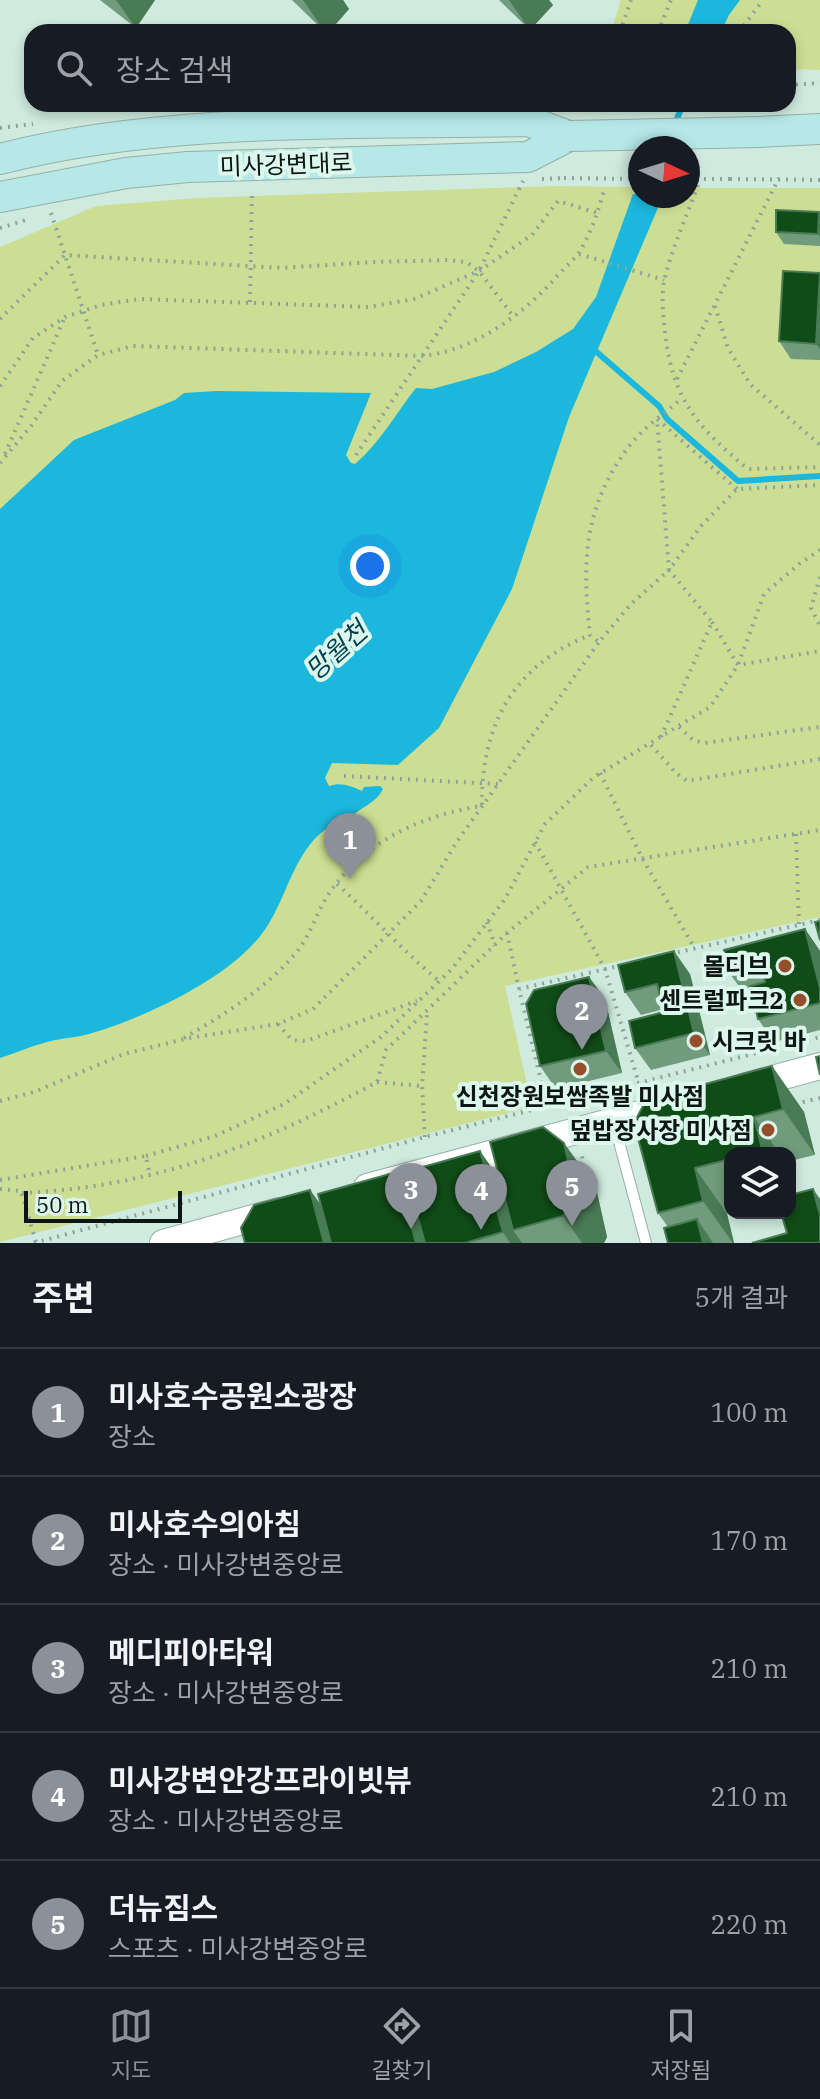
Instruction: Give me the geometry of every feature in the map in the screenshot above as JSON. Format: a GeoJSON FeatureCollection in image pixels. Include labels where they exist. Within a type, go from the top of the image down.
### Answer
{"type":"FeatureCollection","features":[{"type":"Feature","properties":{"kind":"main road","name":"미사강변대로"},"geometry":{"type":"LineString","coordinates":[[0,159],[67,145],[212,128],[528,121],[569,136],[820,129]]}},
{"type":"Feature","properties":{"kind":"main road","name":"미사강변대로"},"geometry":{"type":"LineString","coordinates":[[0,197],[126,173],[188,167],[528,157],[569,136]]}},
{"type":"Feature","properties":{"kind":"street"},"geometry":{"type":"LineString","coordinates":[[729,1090],[820,1066]]}},
{"type":"Feature","properties":{"kind":"street"},"geometry":{"type":"LineString","coordinates":[[340,1194],[702,1097]]}},
{"type":"Feature","properties":{"kind":"street"},"geometry":{"type":"LineString","coordinates":[[163,1243],[225,1230],[310,1202]]}},
{"type":"Feature","properties":{"kind":"lane"},"geometry":{"type":"LineString","coordinates":[[613,1121],[646,1243]]}},
{"type":"Feature","properties":{"kind":"path"},"geometry":{"type":"LineString","coordinates":[[623,24],[631,0]]}},
{"type":"Feature","properties":{"kind":"path"},"geometry":{"type":"LineString","coordinates":[[661,24],[671,0]]}},
{"type":"Feature","properties":{"kind":"path"},"geometry":{"type":"LineString","coordinates":[[745,24],[763,0]]}},
{"type":"Feature","properties":{"kind":"path"},"geometry":{"type":"LineString","coordinates":[[796,84],[820,83]]}},
{"type":"Feature","properties":{"kind":"path"},"geometry":{"type":"LineString","coordinates":[[564,178],[628,179]]}},
{"type":"Feature","properties":{"kind":"path"},"geometry":{"type":"LineString","coordinates":[[676,381],[779,178]]}},
{"type":"Feature","properties":{"kind":"path"},"geometry":{"type":"LineString","coordinates":[[356,455],[479,271],[524,179]]}},
{"type":"Feature","properties":{"kind":"path"},"geometry":{"type":"LineString","coordinates":[[700,179],[820,180]]}},
{"type":"Feature","properties":{"kind":"path"},"geometry":{"type":"LineString","coordinates":[[250,302],[252,184]]}},
{"type":"Feature","properties":{"kind":"path"},"geometry":{"type":"LineString","coordinates":[[2,461],[62,381],[98,355],[133,346],[423,356],[442,354],[470,343],[513,317],[546,290],[579,254],[598,213],[605,187]]}},
{"type":"Feature","properties":{"kind":"path"},"geometry":{"type":"LineString","coordinates":[[0,386],[33,338],[65,317],[101,305],[140,299],[368,307],[414,299],[479,271],[532,235],[558,201],[598,213]]}},
{"type":"Feature","properties":{"kind":"path"},"geometry":{"type":"LineString","coordinates":[[690,208],[664,280],[662,309],[665,335],[681,399],[700,426],[748,469],[820,467]]}},
{"type":"Feature","properties":{"kind":"path"},"geometry":{"type":"LineString","coordinates":[[50,211],[98,355]]}},
{"type":"Feature","properties":{"kind":"path"},"geometry":{"type":"LineString","coordinates":[[579,254],[664,280]]}},
{"type":"Feature","properties":{"kind":"path"},"geometry":{"type":"LineString","coordinates":[[0,319],[65,255],[282,268],[449,260],[466,262],[479,271],[513,317]]}},
{"type":"Feature","properties":{"kind":"path"},"geometry":{"type":"LineString","coordinates":[[715,306],[728,348],[750,384],[820,445]]}},
{"type":"Feature","properties":{"kind":"path"},"geometry":{"type":"LineString","coordinates":[[2,461],[65,317]]}},
{"type":"Feature","properties":{"kind":"path"},"geometry":{"type":"LineString","coordinates":[[599,642],[590,635],[585,593],[585,553],[601,493],[631,443],[681,399]]}},
{"type":"Feature","properties":{"kind":"path"},"geometry":{"type":"LineString","coordinates":[[658,418],[737,489]]}},
{"type":"Feature","properties":{"kind":"path"},"geometry":{"type":"LineString","coordinates":[[658,418],[669,570],[712,622],[738,665]]}},
{"type":"Feature","properties":{"kind":"path"},"geometry":{"type":"LineString","coordinates":[[0,1101],[34,1092],[124,1054],[278,1024],[313,1009],[421,901],[482,806],[599,642],[631,604],[669,570],[701,526],[737,489],[820,485]]}},
{"type":"Feature","properties":{"kind":"path"},"geometry":{"type":"LineString","coordinates":[[0,1180],[146,1156],[215,1136],[284,1104],[378,1039],[452,969],[505,899],[545,824],[600,773],[710,707],[738,665],[764,594],[820,550]]}},
{"type":"Feature","properties":{"kind":"path"},"geometry":{"type":"LineString","coordinates":[[820,577],[811,608],[820,626]]}},
{"type":"Feature","properties":{"kind":"path"},"geometry":{"type":"LineString","coordinates":[[660,739],[712,622]]}},
{"type":"Feature","properties":{"kind":"path"},"geometry":{"type":"LineString","coordinates":[[482,806],[487,745],[496,719],[510,696],[524,677],[547,657],[567,644],[590,635]]}},
{"type":"Feature","properties":{"kind":"path"},"geometry":{"type":"LineString","coordinates":[[738,665],[820,651]]}},
{"type":"Feature","properties":{"kind":"path"},"geometry":{"type":"LineString","coordinates":[[679,727],[693,740],[704,743],[820,727]]}},
{"type":"Feature","properties":{"kind":"path"},"geometry":{"type":"LineString","coordinates":[[651,744],[687,781],[820,759]]}},
{"type":"Feature","properties":{"kind":"path"},"geometry":{"type":"LineString","coordinates":[[600,773],[642,858],[695,949]]}},
{"type":"Feature","properties":{"kind":"path"},"geometry":{"type":"LineString","coordinates":[[344,776],[498,784]]}},
{"type":"Feature","properties":{"kind":"path"},"geometry":{"type":"LineString","coordinates":[[180,1041],[255,992],[300,948],[329,894],[362,855],[400,829],[461,809],[482,806]]}},
{"type":"Feature","properties":{"kind":"path"},"geometry":{"type":"LineString","coordinates":[[377,1082],[386,1050],[507,933],[588,867],[820,830]]}},
{"type":"Feature","properties":{"kind":"path"},"geometry":{"type":"LineString","coordinates":[[796,834],[799,925]]}},
{"type":"Feature","properties":{"kind":"path"},"geometry":{"type":"LineString","coordinates":[[535,842],[605,969],[639,1084]]}},
{"type":"Feature","properties":{"kind":"path"},"geometry":{"type":"LineString","coordinates":[[337,884],[389,932],[403,951],[439,981]]}},
{"type":"Feature","properties":{"kind":"path"},"geometry":{"type":"LineString","coordinates":[[666,956],[820,920]]}},
{"type":"Feature","properties":{"kind":"path"},"geometry":{"type":"LineString","coordinates":[[487,922],[495,946]]}},
{"type":"Feature","properties":{"kind":"path"},"geometry":{"type":"LineString","coordinates":[[507,933],[547,1107]]}},
{"type":"Feature","properties":{"kind":"path"},"geometry":{"type":"LineString","coordinates":[[519,989],[636,962]]}},
{"type":"Feature","properties":{"kind":"path"},"geometry":{"type":"LineString","coordinates":[[278,1024],[292,1040],[306,1041],[419,1000]]}},
{"type":"Feature","properties":{"kind":"path"},"geometry":{"type":"LineString","coordinates":[[425,1137],[422,1086],[427,1013]]}},
{"type":"Feature","properties":{"kind":"path"},"geometry":{"type":"LineString","coordinates":[[22,1193],[35,1243],[49,1241],[425,1137],[820,1037]]}},
{"type":"Feature","properties":{"kind":"path"},"geometry":{"type":"LineString","coordinates":[[378,1039],[386,1050]]}},
{"type":"Feature","properties":{"kind":"path"},"geometry":{"type":"LineString","coordinates":[[0,1189],[22,1193],[91,1188],[150,1176],[249,1144],[309,1119],[377,1082],[422,1086]]}},
{"type":"Feature","properties":{"kind":"path"},"geometry":{"type":"LineString","coordinates":[[790,1105],[820,1098]]}},
{"type":"Feature","properties":{"kind":"path"},"geometry":{"type":"LineString","coordinates":[[146,1156],[150,1176]]}},
{"type":"Feature","properties":{"kind":"path"},"geometry":{"type":"LineString","coordinates":[[569,1169],[584,1165]]}},
{"type":"Feature","properties":{"kind":"green space"},"geometry":{"type":"Polygon","coordinates":[[[621,0],[820,0],[820,70],[796,69],[796,24],[614,24],[621,0]]]}},
{"type":"Feature","properties":{"kind":"green space"},"geometry":{"type":"Polygon","coordinates":[[[556,186],[628,187],[628,208],[700,208],[700,188],[820,188],[820,917],[505,986],[532,1107],[0,1242],[0,247],[96,206],[196,198],[556,186]]]}},
{"type":"Feature","properties":{"kind":"water"},"geometry":{"type":"Polygon","coordinates":[[[698,0],[740,0],[725,24],[688,24],[698,0]]]}},
{"type":"Feature","properties":{"kind":"water"},"geometry":{"type":"Polygon","coordinates":[[[628,208],[658,208],[569,417],[512,589],[439,728],[398,765],[332,763],[325,778],[329,786],[350,786],[362,791],[364,787],[380,786],[383,789],[339,832],[326,829],[315,839],[298,862],[266,928],[233,963],[186,993],[135,1018],[0,1058],[0,509],[74,440],[175,400],[184,393],[371,393],[346,455],[355,464],[380,437],[416,388],[432,389],[494,372],[536,352],[573,329],[596,297],[628,208]]]}},
{"type":"Feature","properties":{"kind":"building"},"geometry":{"type":"Polygon","coordinates":[[[776,210],[819,212],[818,234],[776,232],[776,210]]]}},
{"type":"Feature","properties":{"kind":"building"},"geometry":{"type":"Polygon","coordinates":[[[783,271],[820,273],[816,344],[779,341],[783,271]]]}},
{"type":"Feature","properties":{"kind":"building"},"geometry":{"type":"Polygon","coordinates":[[[820,921],[820,940],[815,922],[820,921]]]}},
{"type":"Feature","properties":{"kind":"building"},"geometry":{"type":"Polygon","coordinates":[[[805,929],[820,988],[820,1003],[758,1019],[750,986],[765,982],[761,966],[730,974],[724,950],[805,929]]]}},
{"type":"Feature","properties":{"kind":"building"},"geometry":{"type":"Polygon","coordinates":[[[674,951],[694,1033],[635,1048],[629,1021],[664,1012],[657,984],[625,992],[618,965],[674,951]]]}},
{"type":"Feature","properties":{"kind":"building"},"geometry":{"type":"Polygon","coordinates":[[[589,977],[606,1051],[540,1066],[526,1004],[534,990],[589,977]]]}},
{"type":"Feature","properties":{"kind":"building"},"geometry":{"type":"Polygon","coordinates":[[[772,1066],[783,1109],[754,1117],[762,1147],[724,1147],[724,1161],[695,1168],[703,1201],[658,1213],[634,1123],[646,1100],[772,1066]]]}},
{"type":"Feature","properties":{"kind":"building"},"geometry":{"type":"Polygon","coordinates":[[[543,1127],[564,1143],[575,1192],[563,1216],[513,1230],[490,1142],[543,1127]]]}},
{"type":"Feature","properties":{"kind":"building"},"geometry":{"type":"Polygon","coordinates":[[[480,1151],[503,1232],[465,1243],[425,1243],[405,1172],[480,1151]]]}},
{"type":"Feature","properties":{"kind":"building"},"geometry":{"type":"Polygon","coordinates":[[[397,1172],[416,1243],[331,1243],[318,1194],[397,1172]]]}},
{"type":"Feature","properties":{"kind":"building"},"geometry":{"type":"Polygon","coordinates":[[[813,1189],[820,1215],[820,1243],[752,1243],[787,1233],[783,1219],[796,1219],[796,1193],[813,1189]]]}},
{"type":"Feature","properties":{"kind":"building"},"geometry":{"type":"Polygon","coordinates":[[[310,1190],[324,1243],[245,1243],[241,1228],[254,1205],[310,1190]]]}},
{"type":"Feature","properties":{"kind":"building"},"geometry":{"type":"Polygon","coordinates":[[[697,1219],[703,1243],[668,1243],[664,1228],[697,1219]]]}},
{"type":"Feature","properties":{"kind":"waterway","name":"망월천"},"geometry":{"type":"LineString","coordinates":[[674,126],[680,112]]}},
{"type":"Feature","properties":{"kind":"waterway"},"geometry":{"type":"LineString","coordinates":[[592,348],[738,481],[820,476]]}},
{"type":"Feature","properties":{"kind":"place","name":"미사호수공원소광장"},"geometry":{"type":"Point","coordinates":[350,879]}},
{"type":"Feature","properties":{"kind":"place","name":"몰디브"},"geometry":{"type":"Point","coordinates":[785,966]}},
{"type":"Feature","properties":{"kind":"place","name":"센트럴파크2"},"geometry":{"type":"Point","coordinates":[800,1000]}},
{"type":"Feature","properties":{"kind":"place","name":"시크릿 바"},"geometry":{"type":"Point","coordinates":[696,1041]}},
{"type":"Feature","properties":{"kind":"place","name":"미사호수의아침"},"geometry":{"type":"Point","coordinates":[582,1050]}},
{"type":"Feature","properties":{"kind":"place","name":"신천장원보쌈족발 미사점"},"geometry":{"type":"Point","coordinates":[580,1069]}},
{"type":"Feature","properties":{"kind":"place","name":"덮밥장사장 미사점"},"geometry":{"type":"Point","coordinates":[768,1130]}},
{"type":"Feature","properties":{"kind":"place","name":"더뉴짐스"},"geometry":{"type":"Point","coordinates":[572,1226]}},
{"type":"Feature","properties":{"kind":"place","name":"메디피아타워"},"geometry":{"type":"Point","coordinates":[411,1229]}},
{"type":"Feature","properties":{"kind":"place","name":"미사강변안강프라이빗뷰"},"geometry":{"type":"Point","coordinates":[481,1230]}}]}
